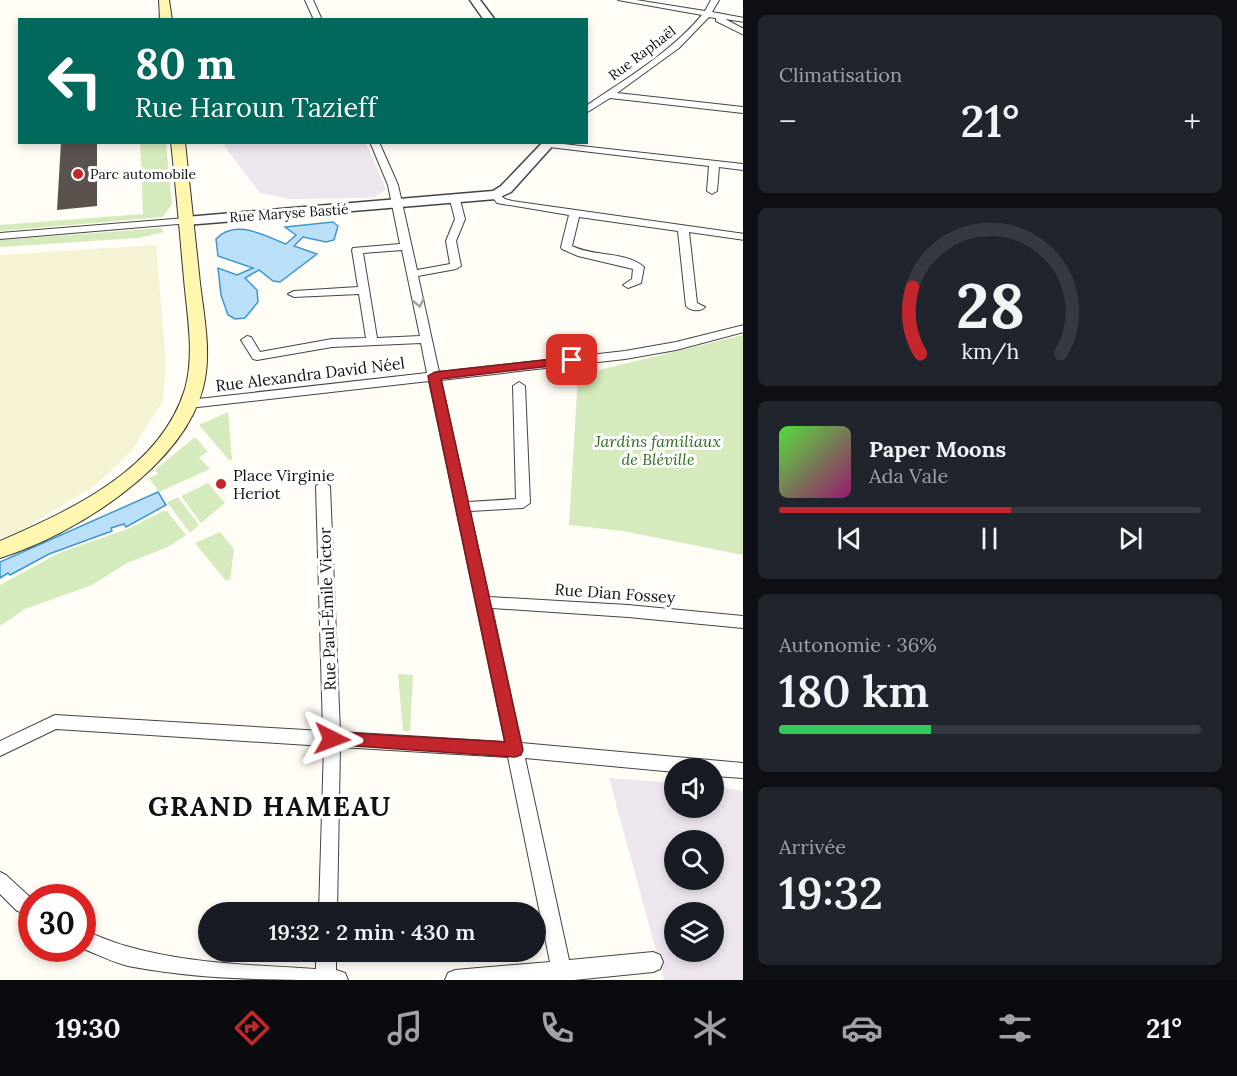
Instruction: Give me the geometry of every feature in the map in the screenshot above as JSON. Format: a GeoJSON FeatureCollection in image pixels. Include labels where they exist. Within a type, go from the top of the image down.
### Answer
{"type":"FeatureCollection","features":[{"type":"Feature","properties":{"kind":"main road"},"geometry":{"type":"LineString","coordinates":[[164,0],[166,18]]}},
{"type":"Feature","properties":{"kind":"main road"},"geometry":{"type":"LineString","coordinates":[[0,550],[73,516],[118,487],[164,444],[189,404],[197,377],[199,349],[178,144]]}},
{"type":"Feature","properties":{"kind":"street"},"geometry":{"type":"LineString","coordinates":[[309,0],[317,18]]}},
{"type":"Feature","properties":{"kind":"street"},"geometry":{"type":"LineString","coordinates":[[475,0],[488,18]]}},
{"type":"Feature","properties":{"kind":"street"},"geometry":{"type":"LineString","coordinates":[[622,0],[743,20]]}},
{"type":"Feature","properties":{"kind":"street"},"geometry":{"type":"LineString","coordinates":[[710,13],[715,0]]}},
{"type":"Feature","properties":{"kind":"street"},"geometry":{"type":"LineString","coordinates":[[710,13],[743,32]]}},
{"type":"Feature","properties":{"kind":"street","name":"Rue Raphaël"},"geometry":{"type":"LineString","coordinates":[[588,109],[681,42],[710,13]]}},
{"type":"Feature","properties":{"kind":"street"},"geometry":{"type":"LineString","coordinates":[[608,95],[743,110]]}},
{"type":"Feature","properties":{"kind":"street"},"geometry":{"type":"LineString","coordinates":[[375,144],[393,185],[563,975]]}},
{"type":"Feature","properties":{"kind":"street"},"geometry":{"type":"LineString","coordinates":[[496,195],[506,189],[549,144]]}},
{"type":"Feature","properties":{"kind":"street"},"geometry":{"type":"LineString","coordinates":[[558,144],[743,167]]}},
{"type":"Feature","properties":{"kind":"street"},"geometry":{"type":"LineString","coordinates":[[712,191],[714,164]]}},
{"type":"Feature","properties":{"kind":"street","name":"Rue Maryse Bastié"},"geometry":{"type":"LineString","coordinates":[[0,236],[186,226],[496,195],[501,201],[511,204],[743,237]]}},
{"type":"Feature","properties":{"kind":"street"},"geometry":{"type":"LineString","coordinates":[[412,274],[456,266],[451,241],[460,219],[455,200]]}},
{"type":"Feature","properties":{"kind":"street"},"geometry":{"type":"LineString","coordinates":[[575,213],[566,247],[574,252],[623,259],[639,267],[638,281],[628,285]]}},
{"type":"Feature","properties":{"kind":"street"},"geometry":{"type":"LineString","coordinates":[[682,228],[692,306],[699,307]]}},
{"type":"Feature","properties":{"kind":"street"},"geometry":{"type":"LineString","coordinates":[[372,341],[357,250],[407,247]]}},
{"type":"Feature","properties":{"kind":"street"},"geometry":{"type":"LineString","coordinates":[[294,294],[363,290]]}},
{"type":"Feature","properties":{"kind":"street","name":"Rue Alexandra David Néel"},"geometry":{"type":"LineString","coordinates":[[189,404],[625,354],[676,346],[743,328]]}},
{"type":"Feature","properties":{"kind":"street"},"geometry":{"type":"LineString","coordinates":[[247,340],[257,356],[295,348],[427,339]]}},
{"type":"Feature","properties":{"kind":"street"},"geometry":{"type":"LineString","coordinates":[[463,507],[523,503],[519,386]]}},
{"type":"Feature","properties":{"kind":"street","name":"Rue Paul-Émile Victor"},"geometry":{"type":"LineString","coordinates":[[323,486],[332,739],[327,902]]}},
{"type":"Feature","properties":{"kind":"street","name":"Rue Dian Fossey"},"geometry":{"type":"LineString","coordinates":[[483,602],[628,611],[743,622]]}},
{"type":"Feature","properties":{"kind":"street"},"geometry":{"type":"LineString","coordinates":[[0,749],[55,722],[515,750],[743,771]]}},
{"type":"Feature","properties":{"kind":"street"},"geometry":{"type":"LineString","coordinates":[[0,881],[18,899]]}},
{"type":"Feature","properties":{"kind":"street"},"geometry":{"type":"LineString","coordinates":[[96,944],[128,957],[258,975],[332,980],[329,962]]}},
{"type":"Feature","properties":{"kind":"street"},"geometry":{"type":"LineString","coordinates":[[455,980],[563,975],[653,962]]}},
{"type":"Feature","properties":{"kind":"shaded area"},"geometry":{"type":"Polygon","coordinates":[[[223,144],[366,144],[386,189],[375,197],[361,198],[290,199],[260,193],[223,144]]]}},
{"type":"Feature","properties":{"kind":"shaded area"},"geometry":{"type":"Polygon","coordinates":[[[156,245],[166,363],[163,401],[131,452],[93,487],[21,530],[0,539],[0,255],[156,245]]]}},
{"type":"Feature","properties":{"kind":"shaded area"},"geometry":{"type":"Polygon","coordinates":[[[609,778],[664,782],[664,818],[724,818],[724,788],[743,791],[743,980],[664,980],[609,778]]]}},
{"type":"Feature","properties":{"kind":"green space"},"geometry":{"type":"Polygon","coordinates":[[[140,144],[166,144],[172,204],[163,217],[0,231],[0,225],[143,214],[140,144]]]}},
{"type":"Feature","properties":{"kind":"green space"},"geometry":{"type":"Polygon","coordinates":[[[161,228],[164,232],[138,238],[0,247],[0,240],[161,228]]]}},
{"type":"Feature","properties":{"kind":"green space","name":"Jardins familiaux de Bléville"},"geometry":{"type":"Polygon","coordinates":[[[743,335],[743,555],[623,531],[569,525],[578,375],[743,335]]]}},
{"type":"Feature","properties":{"kind":"green space"},"geometry":{"type":"Polygon","coordinates":[[[228,412],[232,459],[230,461],[199,425],[228,412]]]}},
{"type":"Feature","properties":{"kind":"green space"},"geometry":{"type":"Polygon","coordinates":[[[195,437],[208,452],[199,457],[210,469],[159,492],[149,478],[158,474],[155,470],[195,437]]]}},
{"type":"Feature","properties":{"kind":"green space"},"geometry":{"type":"Polygon","coordinates":[[[208,483],[225,503],[201,523],[181,496],[208,483]]]}},
{"type":"Feature","properties":{"kind":"green space"},"geometry":{"type":"Polygon","coordinates":[[[178,497],[199,525],[190,533],[167,502],[178,497]]]}},
{"type":"Feature","properties":{"kind":"green space"},"geometry":{"type":"Polygon","coordinates":[[[167,511],[186,535],[168,547],[127,563],[92,585],[25,609],[0,626],[0,585],[59,553],[130,528],[167,511]]]}},
{"type":"Feature","properties":{"kind":"green space"},"geometry":{"type":"Polygon","coordinates":[[[220,532],[234,549],[230,580],[225,580],[195,543],[220,532]]]}},
{"type":"Feature","properties":{"kind":"green space"},"geometry":{"type":"Polygon","coordinates":[[[398,674],[413,675],[410,731],[403,731],[398,674]]]}},
{"type":"Feature","properties":{"kind":"water"},"geometry":{"type":"Polygon","coordinates":[[[333,222],[338,226],[334,240],[326,242],[303,237],[294,246],[317,254],[280,282],[273,281],[259,270],[245,278],[257,290],[258,302],[245,318],[235,319],[228,315],[221,295],[218,268],[237,275],[253,268],[218,256],[216,239],[224,233],[241,229],[260,233],[286,244],[296,235],[285,227],[333,222]]]}},
{"type":"Feature","properties":{"kind":"water"},"geometry":{"type":"Polygon","coordinates":[[[158,492],[166,505],[126,527],[124,524],[111,528],[112,531],[49,554],[0,578],[0,562],[158,492]]]}},
{"type":"Feature","properties":{"kind":"building","name":"Parc automobile"},"geometry":{"type":"Polygon","coordinates":[[[61,144],[97,144],[97,206],[57,210],[61,144]]]}},
{"type":"Feature","properties":{"kind":"place","name":"Parc automobile"},"geometry":{"type":"Point","coordinates":[78,174]}},
{"type":"Feature","properties":{"kind":"place","name":"Place Virginie Heriot"},"geometry":{"type":"Point","coordinates":[221,484]}},
{"type":"Feature","properties":{"kind":"district","name":"GRAND HAMEAU"},"geometry":{"type":"Point","coordinates":[270,807]}},
{"type":"Feature","properties":{"kind":"route"},"geometry":{"type":"LineString","coordinates":[[332,739],[515,750],[435,376],[572,360]]}}]}
